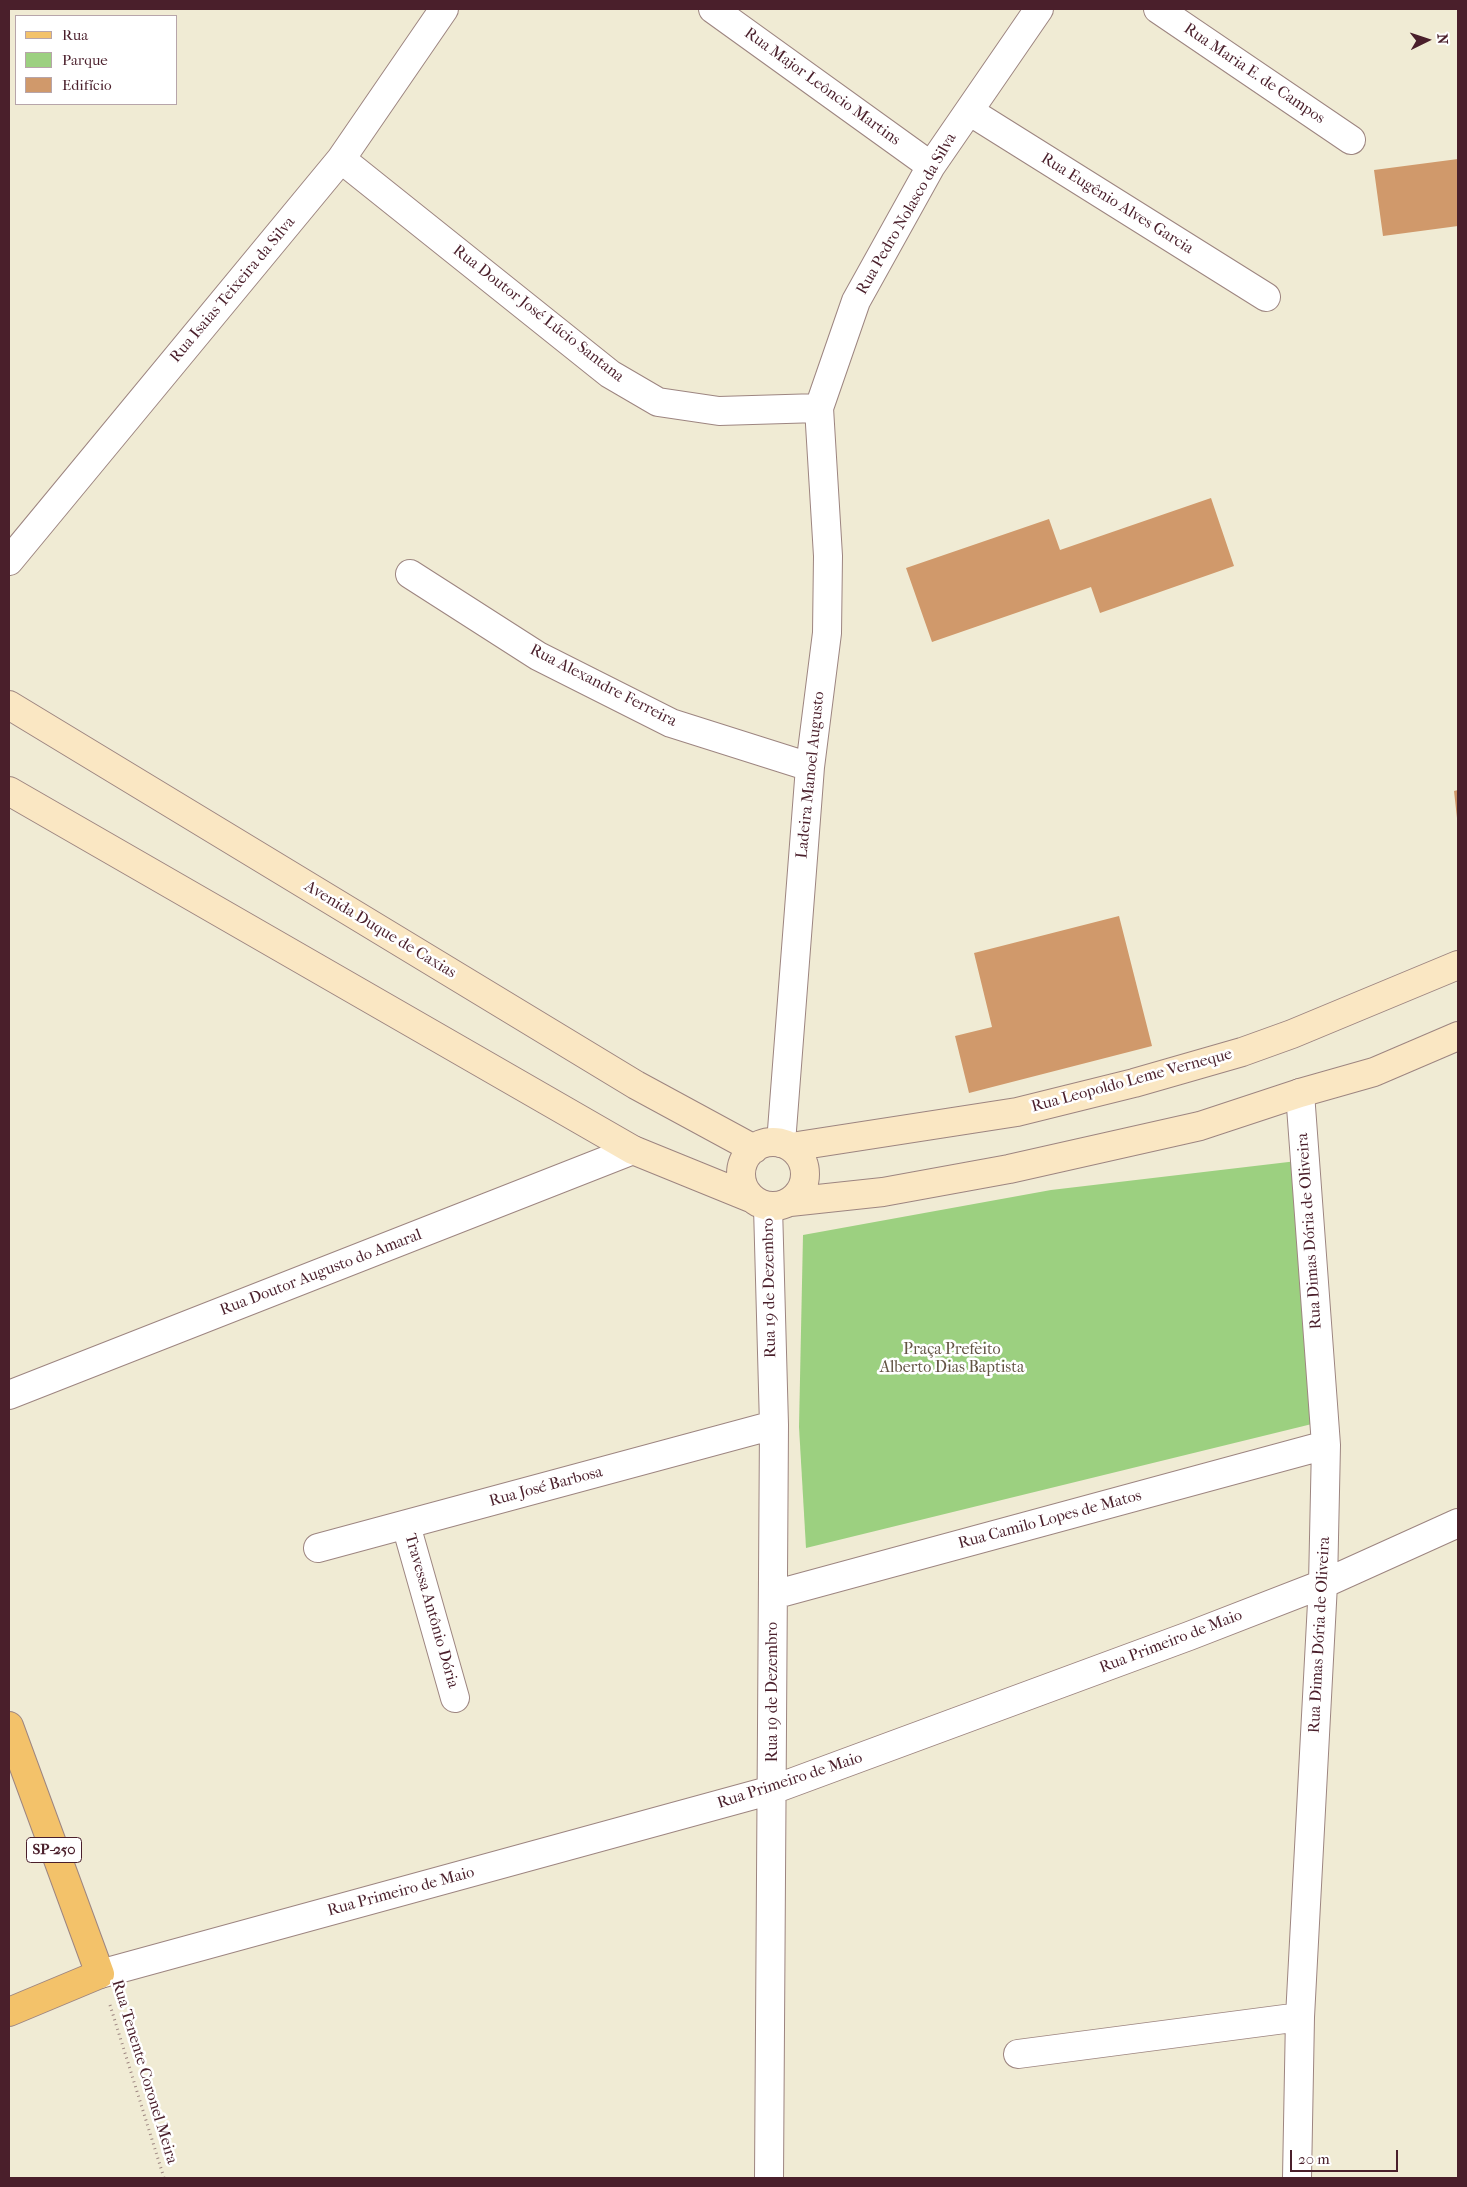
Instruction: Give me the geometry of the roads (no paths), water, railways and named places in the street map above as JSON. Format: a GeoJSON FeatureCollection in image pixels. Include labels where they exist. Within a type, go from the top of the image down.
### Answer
{"type":"FeatureCollection","features":[{"type":"Feature","properties":{"kind":"main road","name":"Avenida Duque de Caxias"},"geometry":{"type":"LineString","coordinates":[[9,705],[636,1086],[754,1149]]}},
{"type":"Feature","properties":{"kind":"main road"},"geometry":{"type":"LineString","coordinates":[[9,791],[632,1150],[770,1202],[882,1192],[1009,1169],[1200,1126],[1300,1093],[1374,1072],[1458,1036]]}},
{"type":"Feature","properties":{"kind":"main road","name":"Rua Leopoldo Leme Verneque"},"geometry":{"type":"LineString","coordinates":[[786,1145],[1017,1112],[1134,1083],[1242,1052],[1292,1034],[1458,966]]}},
{"type":"Feature","properties":{"kind":"main road"},"geometry":{"type":"LineString","coordinates":[[762,1144],[786,1145],[799,1155],[804,1165],[806,1176],[801,1191],[770,1202],[743,1187],[740,1173],[744,1159],[754,1149],[762,1144]]}},
{"type":"Feature","properties":{"kind":"main road","name":"SP-250"},"geometry":{"type":"LineString","coordinates":[[9,1726],[100,1974]]}},
{"type":"Feature","properties":{"kind":"main road"},"geometry":{"type":"LineString","coordinates":[[9,2012],[100,1974]]}},
{"type":"Feature","properties":{"kind":"street","name":"Rua Isaias Teixeira da Silva"},"geometry":{"type":"LineString","coordinates":[[9,561],[341,159],[444,9]]}},
{"type":"Feature","properties":{"kind":"street","name":"Rua Major Leôncio Martins"},"geometry":{"type":"LineString","coordinates":[[713,9],[931,166]]}},
{"type":"Feature","properties":{"kind":"street","name":"Rua Pedro Nolasco da Silva"},"geometry":{"type":"LineString","coordinates":[[819,408],[856,301],[931,166],[1039,9]]}},
{"type":"Feature","properties":{"kind":"street","name":"Rua Maria E. de Campos"},"geometry":{"type":"LineString","coordinates":[[1158,9],[1351,140]]}},
{"type":"Feature","properties":{"kind":"street","name":"Rua Eugênio Alves Garcia"},"geometry":{"type":"LineString","coordinates":[[969,110],[1266,297]]}},
{"type":"Feature","properties":{"kind":"street","name":"Rua Doutor José Lúcio Santana"},"geometry":{"type":"LineString","coordinates":[[341,159],[610,374],[658,402],[719,411],[819,408]]}},
{"type":"Feature","properties":{"kind":"street","name":"Ladeira Manoel Augusto"},"geometry":{"type":"LineString","coordinates":[[786,1145],[810,767],[827,633],[828,556],[819,408]]}},
{"type":"Feature","properties":{"kind":"street","name":"Rua Alexandre Ferreira"},"geometry":{"type":"LineString","coordinates":[[410,574],[538,656],[671,723],[810,767]]}},
{"type":"Feature","properties":{"kind":"street","name":"Rua Dimas Dória de Oliveira"},"geometry":{"type":"LineString","coordinates":[[1296,2178],[1300,2017],[1324,1584],[1326,1445],[1300,1093]]}},
{"type":"Feature","properties":{"kind":"street","name":"Rua Doutor Augusto do Amaral"},"geometry":{"type":"LineString","coordinates":[[9,1395],[632,1150]]}},
{"type":"Feature","properties":{"kind":"street","name":"Rua 19 de Dezembro"},"geometry":{"type":"LineString","coordinates":[[769,2178],[774,1425],[770,1202]]}},
{"type":"Feature","properties":{"kind":"street","name":"Rua José Barbosa"},"geometry":{"type":"LineString","coordinates":[[318,1548],[774,1425]]}},
{"type":"Feature","properties":{"kind":"street","name":"Rua Camilo Lopes de Matos"},"geometry":{"type":"LineString","coordinates":[[773,1595],[1326,1445]]}},
{"type":"Feature","properties":{"kind":"street","name":"Rua Primeiro de Maio"},"geometry":{"type":"LineString","coordinates":[[100,1974],[772,1790],[1324,1584],[1458,1523]]}},
{"type":"Feature","properties":{"kind":"street","name":"Travessa Antônio Dória"},"geometry":{"type":"LineString","coordinates":[[406,1525],[455,1698]]}},
{"type":"Feature","properties":{"kind":"street"},"geometry":{"type":"LineString","coordinates":[[1018,2054],[1300,2017]]}},
{"type":"Feature","properties":{"kind":"park label","name":"Praça Prefeito Alberto Dias Baptista"},"geometry":{"type":"Point","coordinates":[952,1359]}}]}
